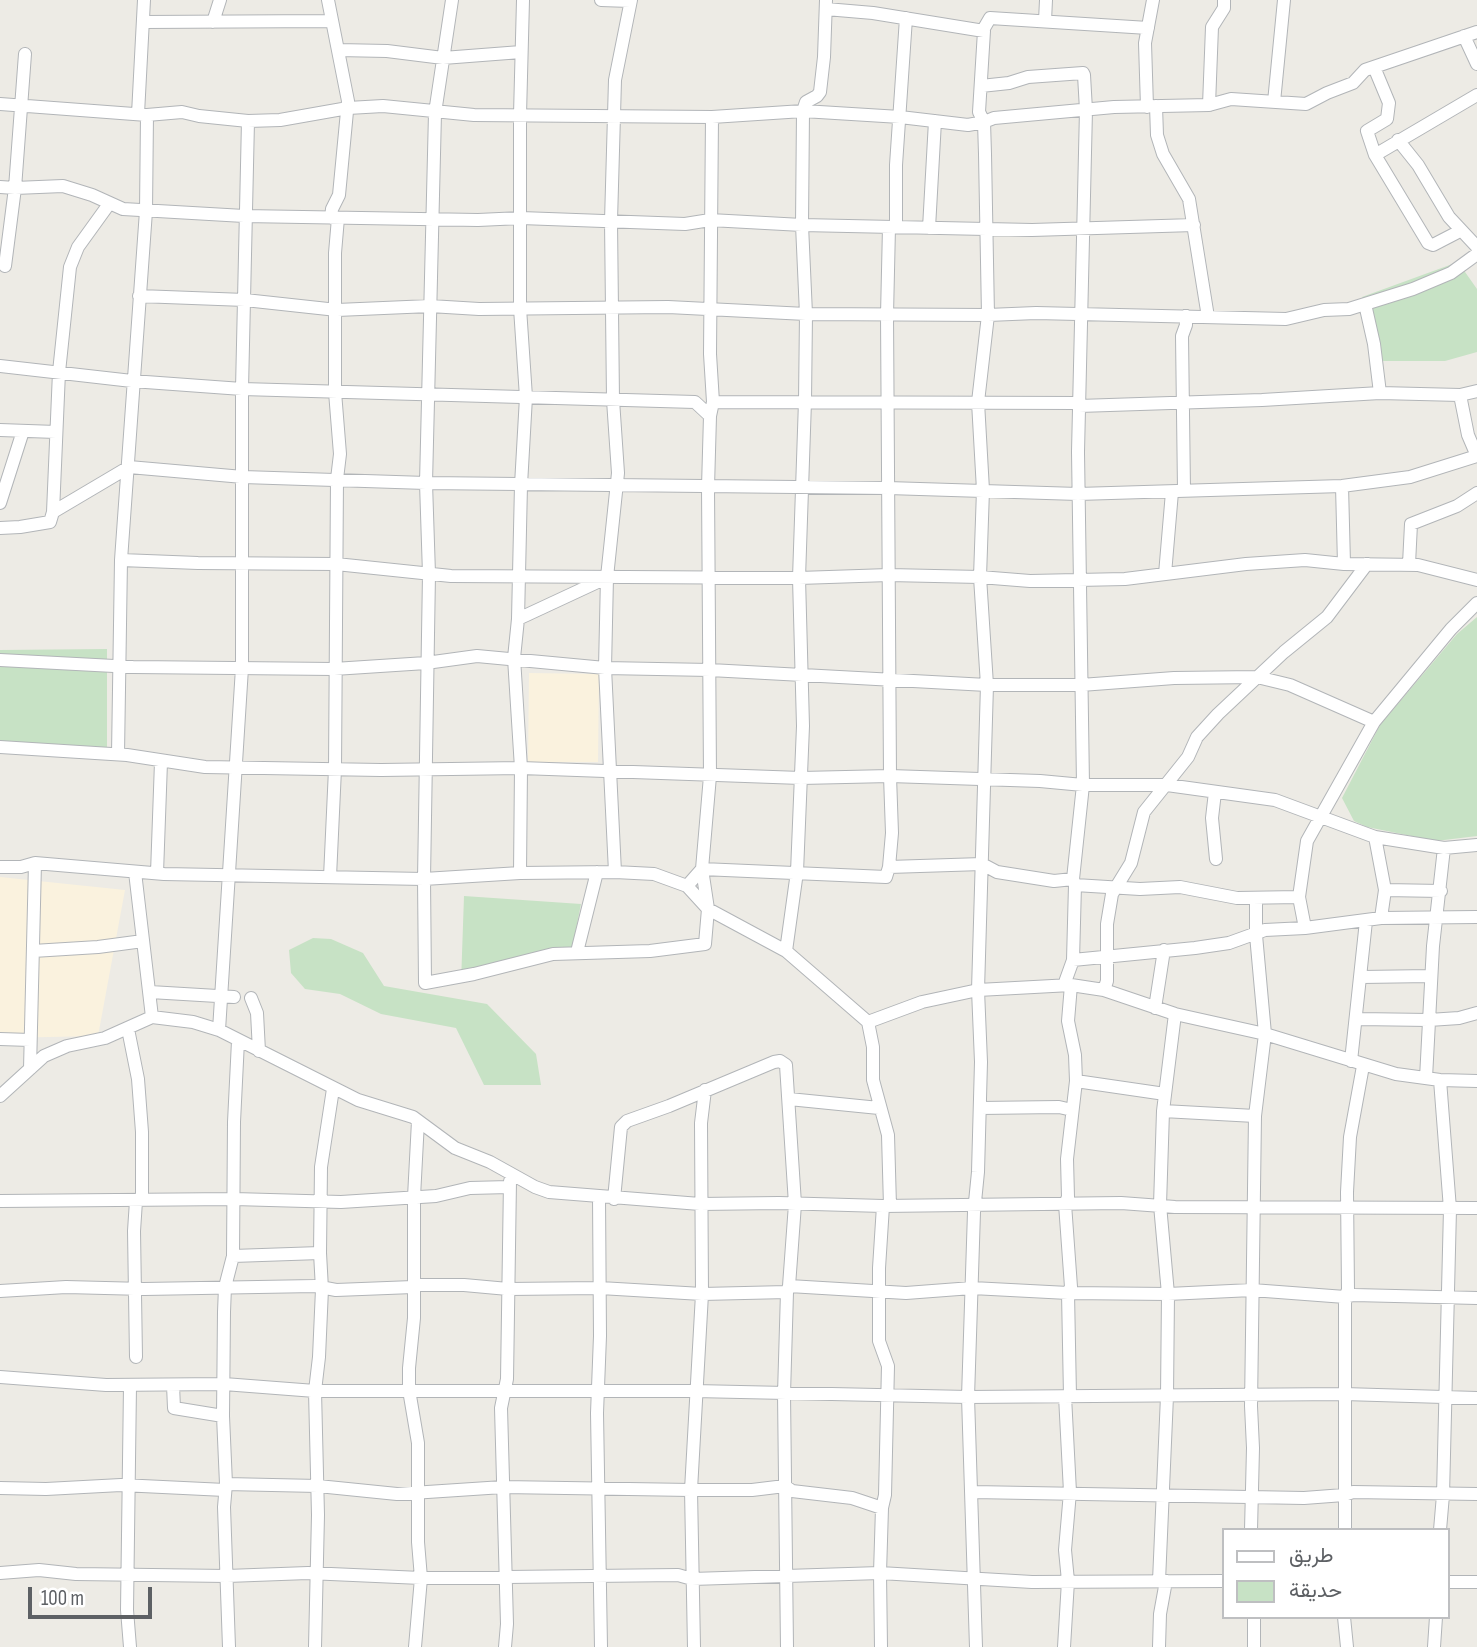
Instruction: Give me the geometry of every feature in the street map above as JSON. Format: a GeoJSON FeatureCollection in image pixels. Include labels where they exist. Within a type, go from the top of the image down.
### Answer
{"type":"FeatureCollection","features":[{"type":"Feature","properties":{"kind":"street"},"geometry":{"type":"LineString","coordinates":[[118,754],[121,559],[146,211],[142,115],[145,0]]}},
{"type":"Feature","properties":{"kind":"street"},"geometry":{"type":"LineString","coordinates":[[213,22],[220,0]]}},
{"type":"Feature","properties":{"kind":"street"},"geometry":{"type":"LineString","coordinates":[[328,0],[348,108],[340,195],[332,209],[335,218],[337,310],[335,392],[340,454],[337,479],[335,769],[330,877]]}},
{"type":"Feature","properties":{"kind":"street"},"geometry":{"type":"LineString","coordinates":[[452,0],[435,113],[432,219],[426,483],[429,574],[426,663],[425,983],[474,974],[532,958],[577,952],[650,951],[705,944],[708,909],[702,869],[710,776],[708,486],[710,416],[713,402],[710,354],[712,117]]}},
{"type":"Feature","properties":{"kind":"street"},"geometry":{"type":"LineString","coordinates":[[520,873],[521,768],[514,658],[519,619],[518,575],[526,397],[520,309],[523,0]]}},
{"type":"Feature","properties":{"kind":"street"},"geometry":{"type":"LineString","coordinates":[[601,0],[630,0],[615,80],[611,220],[613,400],[618,473],[607,577],[605,668],[615,872]]}},
{"type":"Feature","properties":{"kind":"street"},"geometry":{"type":"LineString","coordinates":[[1045,22],[1046,0]]}},
{"type":"Feature","properties":{"kind":"street"},"geometry":{"type":"LineString","coordinates":[[1153,0],[1145,43],[1152,107],[1163,153],[1170,169],[1186,191],[1208,317]]}},
{"type":"Feature","properties":{"kind":"street"},"geometry":{"type":"LineString","coordinates":[[1209,105],[1212,27],[1224,8],[1224,0]]}},
{"type":"Feature","properties":{"kind":"street"},"geometry":{"type":"LineString","coordinates":[[1274,102],[1284,0]]}},
{"type":"Feature","properties":{"kind":"street"},"geometry":{"type":"LineString","coordinates":[[786,951],[797,872],[804,676],[799,578],[806,314],[802,225],[803,111],[806,102],[820,92],[826,4],[983,30]]}},
{"type":"Feature","properties":{"kind":"street"},"geometry":{"type":"LineString","coordinates":[[702,869],[886,877],[889,867],[892,833],[887,314],[906,18]]}},
{"type":"Feature","properties":{"kind":"street"},"geometry":{"type":"LineString","coordinates":[[976,1647],[968,1397],[980,1108],[978,989],[987,685],[980,577],[984,490],[978,402],[988,315],[984,122],[979,112],[983,30],[989,18],[1148,29]]}},
{"type":"Feature","properties":{"kind":"street"},"geometry":{"type":"LineString","coordinates":[[143,22],[331,21]]}},
{"type":"Feature","properties":{"kind":"street"},"geometry":{"type":"LineString","coordinates":[[0,104],[142,115],[182,112],[248,121],[280,120],[348,108],[383,106],[435,113],[520,115],[712,117],[803,111],[900,117],[968,125],[994,118],[1114,107],[1209,105],[1231,99],[1306,104],[1353,83],[1365,70],[1477,32]]}},
{"type":"Feature","properties":{"kind":"street"},"geometry":{"type":"LineString","coordinates":[[1464,36],[1477,64]]}},
{"type":"Feature","properties":{"kind":"street"},"geometry":{"type":"LineString","coordinates":[[338,50],[387,51],[443,58],[521,52]]}},
{"type":"Feature","properties":{"kind":"street"},"geometry":{"type":"LineString","coordinates":[[5,266],[15,188],[25,54]]}},
{"type":"Feature","properties":{"kind":"street"},"geometry":{"type":"LineString","coordinates":[[1374,67],[1389,103],[1387,118],[1367,131],[1376,155],[1430,245],[1460,231]]}},
{"type":"Feature","properties":{"kind":"street"},"geometry":{"type":"LineString","coordinates":[[981,86],[1009,83],[1028,77],[1083,73],[1086,110],[1078,494],[1083,785],[1074,882],[1073,960],[1067,985],[1068,1021],[1075,1055],[1076,1081],[1067,1159],[1068,1197],[1065,1204],[1071,1287],[1068,1293],[1070,1492],[1065,1550],[1068,1581],[1064,1647]]}},
{"type":"Feature","properties":{"kind":"street"},"geometry":{"type":"LineString","coordinates":[[1376,155],[1477,96]]}},
{"type":"Feature","properties":{"kind":"street"},"geometry":{"type":"LineString","coordinates":[[219,1030],[228,997],[227,875],[242,668],[242,389],[248,121]]}},
{"type":"Feature","properties":{"kind":"street"},"geometry":{"type":"LineString","coordinates":[[929,228],[935,121]]}},
{"type":"Feature","properties":{"kind":"street"},"geometry":{"type":"LineString","coordinates":[[1398,140],[1418,165],[1436,198],[1460,231],[1477,247]]}},
{"type":"Feature","properties":{"kind":"street"},"geometry":{"type":"LineString","coordinates":[[0,187],[63,186],[92,195],[122,209],[244,216],[521,218],[685,224],[710,220],[802,225],[1082,230],[1124,226],[1194,225]]}},
{"type":"Feature","properties":{"kind":"street"},"geometry":{"type":"LineString","coordinates":[[0,528],[50,522],[53,512],[59,372],[70,267],[78,247],[109,204]]}},
{"type":"Feature","properties":{"kind":"street"},"geometry":{"type":"LineString","coordinates":[[139,296],[245,300],[337,310],[430,306],[464,309],[668,307],[806,314],[1036,313],[1294,318],[1324,310],[1349,309],[1413,289],[1451,274],[1477,254]]}},
{"type":"Feature","properties":{"kind":"street"},"geometry":{"type":"LineString","coordinates":[[1365,304],[1374,344],[1380,393]]}},
{"type":"Feature","properties":{"kind":"street"},"geometry":{"type":"LineString","coordinates":[[1166,574],[1178,491],[1184,402],[1182,336],[1186,316]]}},
{"type":"Feature","properties":{"kind":"street"},"geometry":{"type":"LineString","coordinates":[[0,366],[132,381],[242,389],[695,402],[710,416]]}},
{"type":"Feature","properties":{"kind":"street"},"geometry":{"type":"LineString","coordinates":[[713,402],[889,401],[1079,405],[1380,393],[1460,395],[1477,391]]}},
{"type":"Feature","properties":{"kind":"street"},"geometry":{"type":"LineString","coordinates":[[53,512],[129,467],[243,477],[426,483],[888,488],[1078,494],[1342,486],[1410,477],[1477,456],[1468,435],[1460,395]]}},
{"type":"Feature","properties":{"kind":"street"},"geometry":{"type":"LineString","coordinates":[[0,430],[55,432]]}},
{"type":"Feature","properties":{"kind":"street"},"geometry":{"type":"LineString","coordinates":[[0,503],[4,472],[23,431]]}},
{"type":"Feature","properties":{"kind":"street"},"geometry":{"type":"LineString","coordinates":[[1342,486],[1344,564]]}},
{"type":"Feature","properties":{"kind":"street"},"geometry":{"type":"LineString","coordinates":[[1409,564],[1411,524],[1457,506],[1477,493]]}},
{"type":"Feature","properties":{"kind":"street"},"geometry":{"type":"LineString","coordinates":[[121,559],[336,564],[451,576],[799,578],[889,575],[980,577],[1030,582],[1125,579],[1305,560],[1344,564],[1409,564],[1433,567],[1477,580]]}},
{"type":"Feature","properties":{"kind":"street"},"geometry":{"type":"LineString","coordinates":[[1104,990],[1107,981],[1107,924],[1115,887],[1121,882],[1131,863],[1144,812],[1188,757],[1197,737],[1239,692],[1327,617],[1367,564]]}},
{"type":"Feature","properties":{"kind":"street"},"geometry":{"type":"LineString","coordinates":[[519,619],[607,577]]}},
{"type":"Feature","properties":{"kind":"street"},"geometry":{"type":"LineString","coordinates":[[1305,928],[1299,897],[1305,847],[1321,816],[1374,722],[1451,629],[1477,603]]}},
{"type":"Feature","properties":{"kind":"street"},"geometry":{"type":"LineString","coordinates":[[0,660],[118,666],[334,669],[426,663],[477,656],[605,668],[710,670],[987,685],[1081,685],[1174,678],[1257,677],[1290,685],[1374,722]]}},
{"type":"Feature","properties":{"kind":"street"},"geometry":{"type":"LineString","coordinates":[[0,747],[118,754],[193,766],[335,769],[521,768],[710,776],[890,776],[1083,785],[1167,785],[1275,800],[1376,837],[1444,848],[1477,845]]}},
{"type":"Feature","properties":{"kind":"street"},"geometry":{"type":"LineString","coordinates":[[157,873],[162,762]]}},
{"type":"Feature","properties":{"kind":"street"},"geometry":{"type":"LineString","coordinates":[[1214,792],[1212,818],[1216,859]]}},
{"type":"Feature","properties":{"kind":"street"},"geometry":{"type":"LineString","coordinates":[[1376,837],[1385,890],[1381,918]]}},
{"type":"Feature","properties":{"kind":"street"},"geometry":{"type":"LineString","coordinates":[[1426,1078],[1430,976],[1444,848]]}},
{"type":"Feature","properties":{"kind":"street"},"geometry":{"type":"LineString","coordinates":[[30,1069],[34,863]]}},
{"type":"Feature","properties":{"kind":"street"},"geometry":{"type":"LineString","coordinates":[[0,867],[21,867],[34,863],[157,873],[424,879],[520,873],[654,874],[687,886],[708,909],[786,951],[868,1021],[873,1047],[873,1080],[888,1135],[887,1206],[879,1340],[888,1366],[880,1573],[881,1647]]}},
{"type":"Feature","properties":{"kind":"street"},"geometry":{"type":"LineString","coordinates":[[889,867],[982,864],[993,871],[1054,881],[1140,889],[1180,887],[1237,898],[1299,897]]}},
{"type":"Feature","properties":{"kind":"street"},"geometry":{"type":"LineString","coordinates":[[687,886],[702,869]]}},
{"type":"Feature","properties":{"kind":"street"},"geometry":{"type":"LineString","coordinates":[[135,872],[152,1017]]}},
{"type":"Feature","properties":{"kind":"street"},"geometry":{"type":"LineString","coordinates":[[577,952],[597,872]]}},
{"type":"Feature","properties":{"kind":"street"},"geometry":{"type":"LineString","coordinates":[[1385,890],[1441,891]]}},
{"type":"Feature","properties":{"kind":"street"},"geometry":{"type":"LineString","coordinates":[[1251,1528],[1250,1496],[1254,1448],[1252,1206],[1255,1116],[1265,1034],[1256,935],[1256,898]]}},
{"type":"Feature","properties":{"kind":"street"},"geometry":{"type":"LineString","coordinates":[[1073,960],[1214,945],[1256,935],[1265,930],[1305,928],[1381,918],[1477,917]]}},
{"type":"Feature","properties":{"kind":"street"},"geometry":{"type":"LineString","coordinates":[[1345,1528],[1345,1297],[1349,1290],[1347,1208],[1366,921]]}},
{"type":"Feature","properties":{"kind":"street"},"geometry":{"type":"LineString","coordinates":[[33,951],[143,941]]}},
{"type":"Feature","properties":{"kind":"street"},"geometry":{"type":"LineString","coordinates":[[1155,1008],[1164,950]]}},
{"type":"Feature","properties":{"kind":"street"},"geometry":{"type":"LineString","coordinates":[[1362,977],[1430,976]]}},
{"type":"Feature","properties":{"kind":"street"},"geometry":{"type":"LineString","coordinates":[[868,1021],[922,1002],[978,989],[1067,985],[1104,990],[1175,1014],[1265,1034],[1357,1063],[1426,1078],[1477,1081]]}},
{"type":"Feature","properties":{"kind":"street"},"geometry":{"type":"LineString","coordinates":[[150,992],[228,997]]}},
{"type":"Feature","properties":{"kind":"street"},"geometry":{"type":"LineString","coordinates":[[251,998],[257,1013],[259,1051]]}},
{"type":"Feature","properties":{"kind":"street"},"geometry":{"type":"LineString","coordinates":[[1358,1018],[1429,1020],[1459,1018],[1477,1013]]}},
{"type":"Feature","properties":{"kind":"street"},"geometry":{"type":"LineString","coordinates":[[1159,1647],[1167,1396],[1167,1294],[1160,1205],[1163,1111],[1175,1014]]}},
{"type":"Feature","properties":{"kind":"street"},"geometry":{"type":"LineString","coordinates":[[0,1096],[44,1056],[106,1038],[152,1017],[194,1022],[219,1030],[333,1089],[382,1109],[413,1117],[454,1148],[490,1162],[549,1192],[701,1204],[887,1206],[1121,1203],[1477,1208]]}},
{"type":"Feature","properties":{"kind":"street"},"geometry":{"type":"LineString","coordinates":[[128,1029],[140,1098],[142,1196],[136,1201],[136,1357]]}},
{"type":"Feature","properties":{"kind":"street"},"geometry":{"type":"LineString","coordinates":[[0,1040],[30,1040]]}},
{"type":"Feature","properties":{"kind":"street"},"geometry":{"type":"LineString","coordinates":[[229,1647],[224,1507],[225,1287],[233,1256],[233,1122],[239,1041]]}},
{"type":"Feature","properties":{"kind":"street"},"geometry":{"type":"LineString","coordinates":[[614,1199],[623,1124],[779,1061],[786,1065],[795,1204],[784,1394],[787,1647]]}},
{"type":"Feature","properties":{"kind":"street"},"geometry":{"type":"LineString","coordinates":[[1440,1080],[1450,1209],[1440,1528]]}},
{"type":"Feature","properties":{"kind":"street"},"geometry":{"type":"LineString","coordinates":[[1076,1081],[1165,1094]]}},
{"type":"Feature","properties":{"kind":"street"},"geometry":{"type":"LineString","coordinates":[[315,1647],[318,1486],[314,1391],[319,1357],[322,1289],[321,1167],[333,1089]]}},
{"type":"Feature","properties":{"kind":"street"},"geometry":{"type":"LineString","coordinates":[[694,1647],[691,1490],[702,1294],[701,1123],[705,1090]]}},
{"type":"Feature","properties":{"kind":"street"},"geometry":{"type":"LineString","coordinates":[[789,1099],[879,1108]]}},
{"type":"Feature","properties":{"kind":"street"},"geometry":{"type":"LineString","coordinates":[[980,1108],[1059,1107],[1072,1110]]}},
{"type":"Feature","properties":{"kind":"street"},"geometry":{"type":"LineString","coordinates":[[1163,1111],[1255,1116]]}},
{"type":"Feature","properties":{"kind":"street"},"geometry":{"type":"LineString","coordinates":[[415,1647],[421,1578],[418,1443],[409,1368],[414,1318],[414,1197],[418,1121]]}},
{"type":"Feature","properties":{"kind":"street"},"geometry":{"type":"LineString","coordinates":[[505,1647],[501,1408],[508,1379],[511,1174]]}},
{"type":"Feature","properties":{"kind":"street"},"geometry":{"type":"LineString","coordinates":[[0,1201],[397,1200],[436,1196],[470,1188],[509,1188]]}},
{"type":"Feature","properties":{"kind":"street"},"geometry":{"type":"LineString","coordinates":[[599,1198],[598,1576],[601,1647]]}},
{"type":"Feature","properties":{"kind":"street"},"geometry":{"type":"LineString","coordinates":[[233,1256],[320,1253]]}},
{"type":"Feature","properties":{"kind":"street"},"geometry":{"type":"LineString","coordinates":[[0,1291],[66,1287],[315,1286],[322,1289],[464,1285],[508,1289],[600,1288],[702,1294],[788,1289],[906,1293],[972,1288],[1167,1294],[1252,1290],[1345,1297],[1477,1298]]}},
{"type":"Feature","properties":{"kind":"street"},"geometry":{"type":"LineString","coordinates":[[0,1377],[130,1386],[224,1384],[314,1391],[695,1391],[968,1397],[1344,1394],[1477,1398]]}},
{"type":"Feature","properties":{"kind":"street"},"geometry":{"type":"LineString","coordinates":[[173,1385],[174,1408],[223,1416]]}},
{"type":"Feature","properties":{"kind":"street"},"geometry":{"type":"LineString","coordinates":[[130,1386],[127,1610],[130,1647]]}},
{"type":"Feature","properties":{"kind":"street"},"geometry":{"type":"LineString","coordinates":[[0,1488],[318,1486],[371,1493],[503,1487],[752,1490],[785,1486],[792,1491],[852,1497],[882,1508]]}},
{"type":"Feature","properties":{"kind":"street"},"geometry":{"type":"LineString","coordinates":[[973,1492],[1304,1498],[1353,1492],[1477,1494]]}},
{"type":"Feature","properties":{"kind":"street"},"geometry":{"type":"LineString","coordinates":[[0,1573],[39,1570],[76,1574],[318,1574],[421,1578],[678,1575],[692,1579],[880,1573],[987,1581],[1222,1581]]}},
{"type":"Feature","properties":{"kind":"street"},"geometry":{"type":"LineString","coordinates":[[1449,1582],[1477,1582]]}},
{"type":"Feature","properties":{"kind":"street"},"geometry":{"type":"LineString","coordinates":[[1254,1619],[1254,1647]]}},
{"type":"Feature","properties":{"kind":"street"},"geometry":{"type":"LineString","coordinates":[[1344,1619],[1346,1647]]}},
{"type":"Feature","properties":{"kind":"street"},"geometry":{"type":"LineString","coordinates":[[1434,1647],[1436,1619]]}},
{"type":"Feature","properties":{"kind":"shaded area"},"geometry":{"type":"Polygon","coordinates":[[[529,673],[599,674],[598,762],[528,762],[529,673]]]}},
{"type":"Feature","properties":{"kind":"shaded area"},"geometry":{"type":"Polygon","coordinates":[[[0,877],[125,890],[98,1036],[0,1038],[0,877]]]}},
{"type":"Feature","properties":{"kind":"green space"},"geometry":{"type":"Polygon","coordinates":[[[1458,262],[1477,289],[1477,352],[1445,361],[1381,361],[1362,297],[1458,262]]]}},
{"type":"Feature","properties":{"kind":"green space"},"geometry":{"type":"Polygon","coordinates":[[[1477,617],[1477,836],[1436,841],[1367,827],[1354,821],[1342,798],[1380,725],[1457,634],[1477,617]]]}},
{"type":"Feature","properties":{"kind":"green space"},"geometry":{"type":"Polygon","coordinates":[[[107,649],[107,748],[0,747],[0,650],[107,649]]]}},
{"type":"Feature","properties":{"kind":"green space"},"geometry":{"type":"Polygon","coordinates":[[[464,896],[581,904],[572,949],[461,983],[464,896]]]}},
{"type":"Feature","properties":{"kind":"green space"},"geometry":{"type":"Polygon","coordinates":[[[313,938],[331,939],[363,953],[384,986],[487,1004],[536,1054],[541,1085],[484,1085],[456,1028],[381,1014],[340,994],[305,989],[291,973],[289,950],[313,938]]]}}]}
